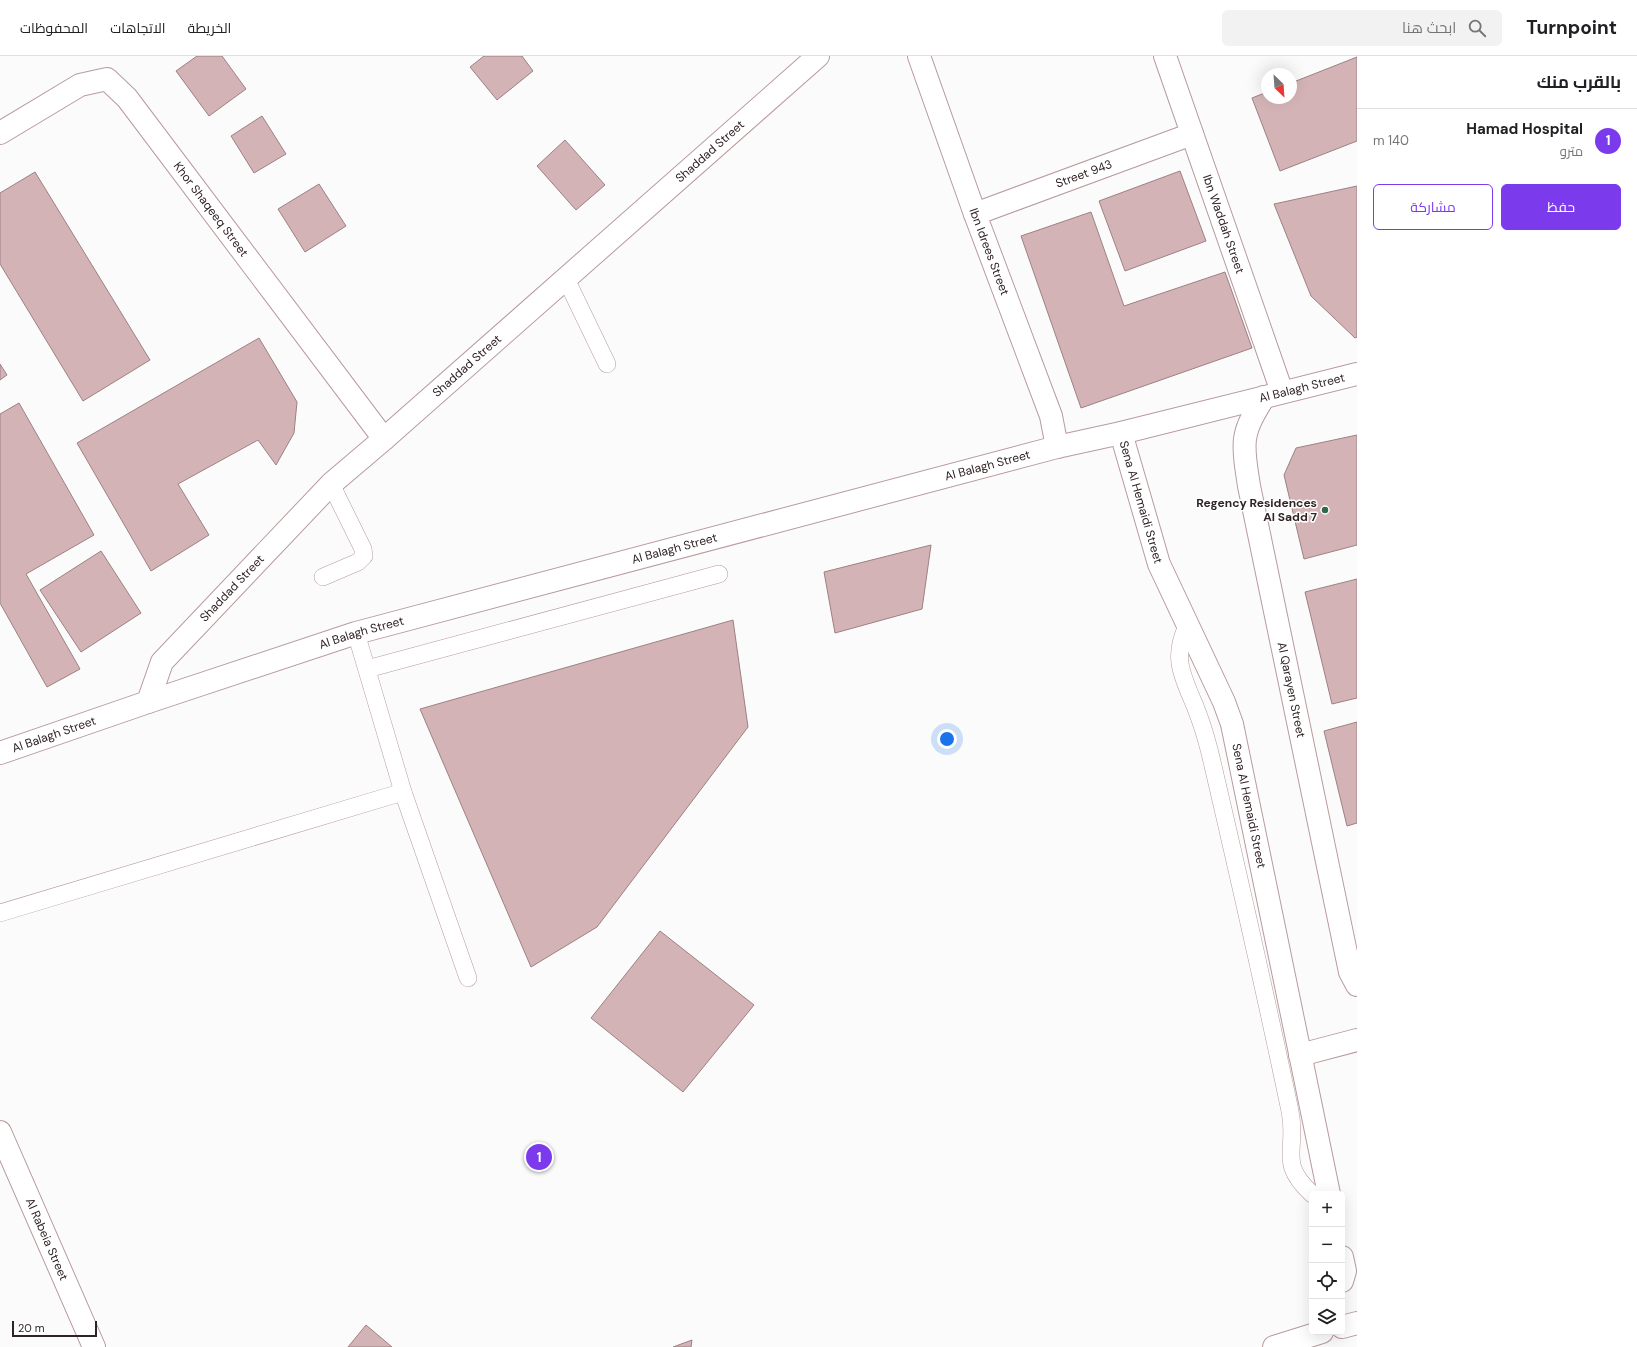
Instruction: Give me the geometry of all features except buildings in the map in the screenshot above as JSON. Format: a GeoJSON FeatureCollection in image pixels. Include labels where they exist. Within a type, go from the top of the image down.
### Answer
{"type":"FeatureCollection","features":[{"type":"Feature","properties":{"kind":"street","name":"Shaddad Street"},"geometry":{"type":"LineString","coordinates":[[148,702],[162,662],[331,484],[818,56]]}},
{"type":"Feature","properties":{"kind":"street","name":"Ibn Idrees Street"},"geometry":{"type":"LineString","coordinates":[[920,56],[975,214],[1051,416],[1057,447]]}},
{"type":"Feature","properties":{"kind":"street","name":"Ibn Waddah Street"},"geometry":{"type":"LineString","coordinates":[[1166,56],[1192,134],[1273,394]]}},
{"type":"Feature","properties":{"kind":"street","name":"Khor Shaqeeq Street"},"geometry":{"type":"LineString","coordinates":[[0,133],[80,85],[107,79],[127,98],[384,439]]}},
{"type":"Feature","properties":{"kind":"street","name":"Street 943"},"geometry":{"type":"LineString","coordinates":[[975,214],[1192,134]]}},
{"type":"Feature","properties":{"kind":"street","name":"Al Balagh Street"},"geometry":{"type":"LineString","coordinates":[[0,753],[356,633],[1057,447],[1121,433],[1357,374]]}},
{"type":"Feature","properties":{"kind":"street","name":"Al Qarayen Street"},"geometry":{"type":"LineString","coordinates":[[1273,394],[1252,418],[1245,439],[1245,460],[1249,486],[1350,972],[1357,985]]}},
{"type":"Feature","properties":{"kind":"street","name":"Sena Al Hemaidi Street"},"geometry":{"type":"LineString","coordinates":[[1121,433],[1159,564],[1224,702],[1232,724],[1328,1191]]}},
{"type":"Feature","properties":{"kind":"street"},"geometry":{"type":"LineString","coordinates":[[1300,1055],[1357,1040]]}},
{"type":"Feature","properties":{"kind":"street","name":"Al Rabeia Street"},"geometry":{"type":"LineString","coordinates":[[0,1132],[89,1345]]}},
{"type":"Feature","properties":{"kind":"street"},"geometry":{"type":"LineString","coordinates":[[1345,1326],[1357,1323]]}},
{"type":"Feature","properties":{"kind":"street"},"geometry":{"type":"LineString","coordinates":[[1274,1347],[1311,1335]]}},
{"type":"Feature","properties":{"kind":"lane"},"geometry":{"type":"LineString","coordinates":[[566,279],[607,364]]}},
{"type":"Feature","properties":{"kind":"lane"},"geometry":{"type":"LineString","coordinates":[[323,577],[358,562],[364,556],[363,549],[331,484]]}},
{"type":"Feature","properties":{"kind":"lane"},"geometry":{"type":"LineString","coordinates":[[367,669],[719,574]]}},
{"type":"Feature","properties":{"kind":"lane"},"geometry":{"type":"LineString","coordinates":[[1187,626],[1179,648],[1180,668],[1182,677],[1198,712],[1210,753],[1266,995],[1292,1121],[1290,1157],[1292,1167],[1295,1176],[1309,1191]]}},
{"type":"Feature","properties":{"kind":"lane"},"geometry":{"type":"LineString","coordinates":[[356,633],[403,792],[468,978]]}},
{"type":"Feature","properties":{"kind":"lane"},"geometry":{"type":"LineString","coordinates":[[0,914],[403,792]]}},
{"type":"Feature","properties":{"kind":"place","name":"Regency Residences Al Sadd 7"},"geometry":{"type":"Point","coordinates":[1325,510]}},
{"type":"Feature","properties":{"kind":"place","name":"Hamad Hospital"},"geometry":{"type":"Point","coordinates":[539,1157]}}]}
